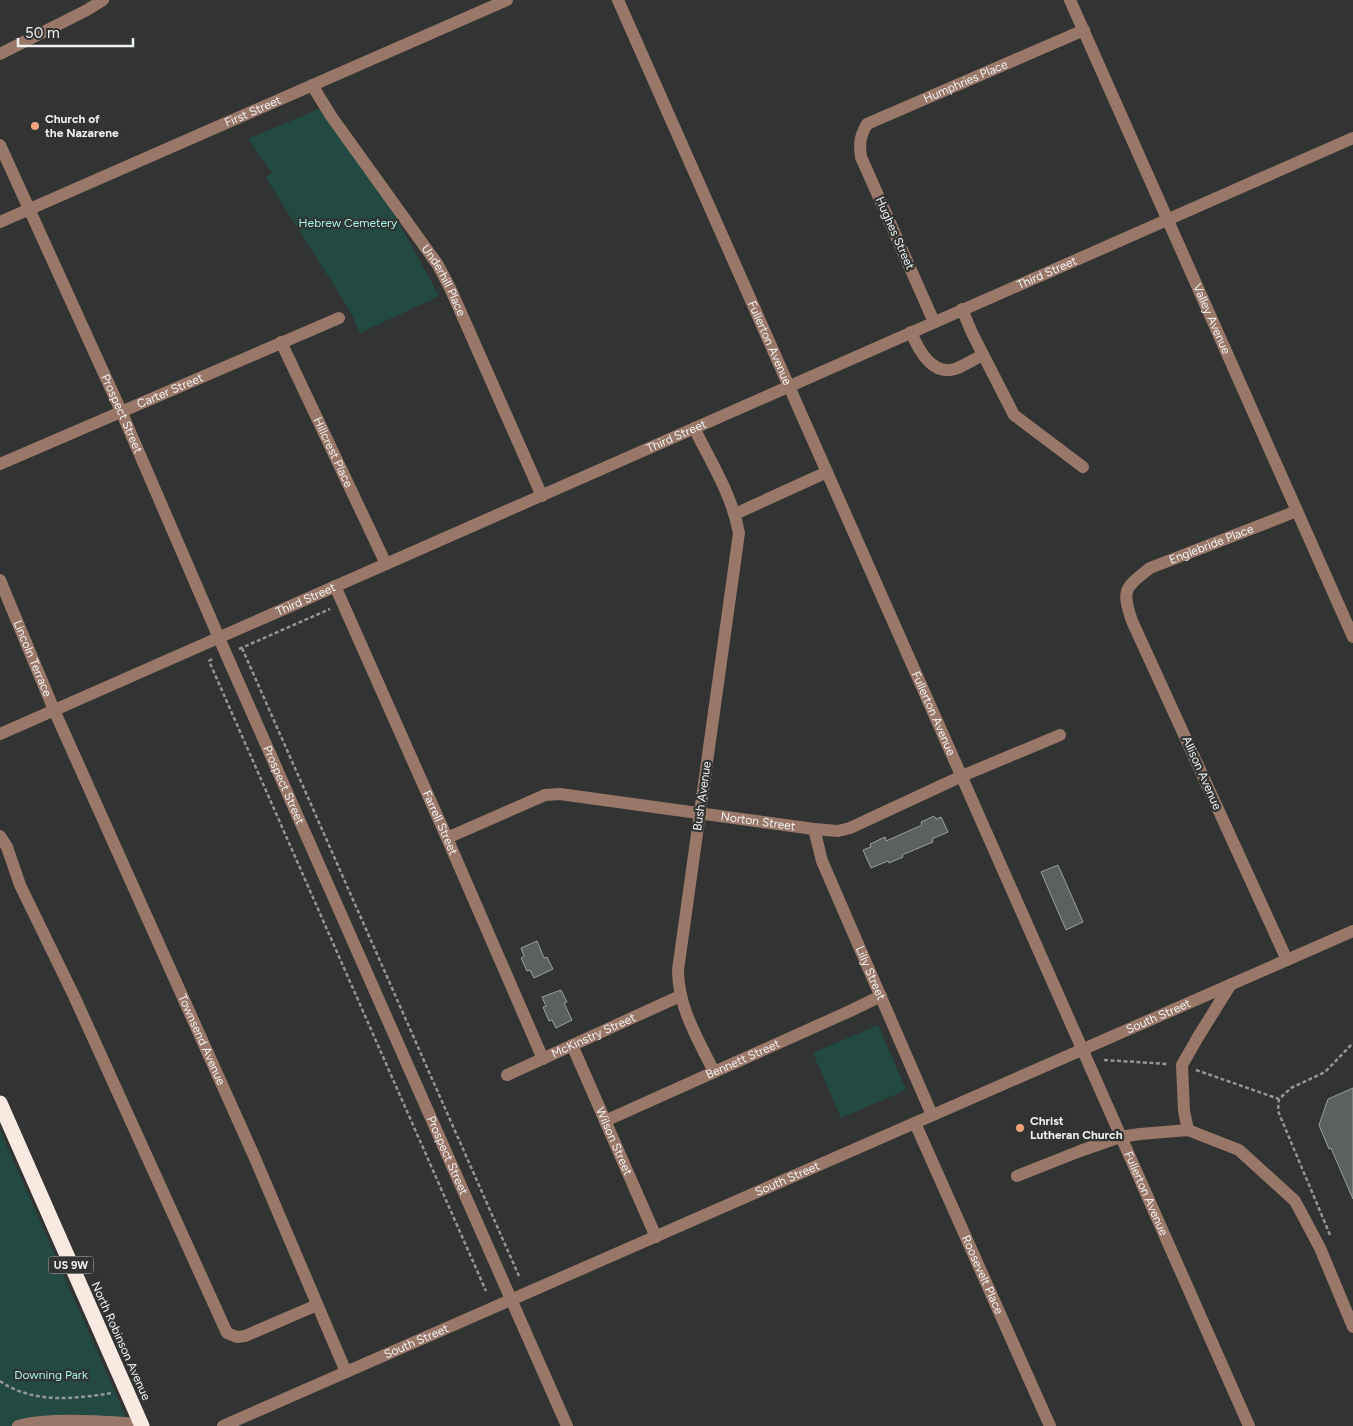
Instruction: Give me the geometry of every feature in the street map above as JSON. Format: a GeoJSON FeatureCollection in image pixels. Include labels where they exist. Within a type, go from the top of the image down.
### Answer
{"type":"FeatureCollection","features":[{"type":"Feature","properties":{"kind":"highway","name":"North Robinson Avenue"},"geometry":{"type":"LineString","coordinates":[[0,1103],[142,1425]]}},
{"type":"Feature","properties":{"kind":"street"},"geometry":{"type":"LineString","coordinates":[[0,54],[103,0]]}},
{"type":"Feature","properties":{"kind":"street","name":"First Street"},"geometry":{"type":"LineString","coordinates":[[0,222],[507,0]]}},
{"type":"Feature","properties":{"kind":"street","name":"Fullerton Avenue"},"geometry":{"type":"LineString","coordinates":[[618,0],[1249,1426]]}},
{"type":"Feature","properties":{"kind":"street","name":"Valley Avenue"},"geometry":{"type":"LineString","coordinates":[[1070,0],[1353,637]]}},
{"type":"Feature","properties":{"kind":"street","name":"Humphries Place"},"geometry":{"type":"LineString","coordinates":[[859,143],[861,133],[867,124],[1084,30]]}},
{"type":"Feature","properties":{"kind":"street","name":"Underhill Place"},"geometry":{"type":"LineString","coordinates":[[312,85],[331,116],[438,266],[451,290],[542,496]]}},
{"type":"Feature","properties":{"kind":"street","name":"Third Street"},"geometry":{"type":"LineString","coordinates":[[0,734],[1353,138]]}},
{"type":"Feature","properties":{"kind":"street","name":"Hughes Street"},"geometry":{"type":"LineString","coordinates":[[859,143],[861,157],[934,322]]}},
{"type":"Feature","properties":{"kind":"street","name":"Prospect Street"},"geometry":{"type":"LineString","coordinates":[[0,145],[121,411],[226,654],[567,1426]]}},
{"type":"Feature","properties":{"kind":"street"},"geometry":{"type":"LineString","coordinates":[[962,309],[1014,415],[1084,467]]}},
{"type":"Feature","properties":{"kind":"street","name":"Carter Street"},"geometry":{"type":"LineString","coordinates":[[0,464],[339,318]]}},
{"type":"Feature","properties":{"kind":"street"},"geometry":{"type":"LineString","coordinates":[[911,332],[922,354],[938,368],[946,370],[955,369],[983,355]]}},
{"type":"Feature","properties":{"kind":"street","name":"Hillcrest Place"},"geometry":{"type":"LineString","coordinates":[[281,342],[386,564]]}},
{"type":"Feature","properties":{"kind":"street","name":"Bush Avenue"},"geometry":{"type":"LineString","coordinates":[[694,428],[728,494],[739,533],[678,970],[678,988],[685,1011],[714,1072]]}},
{"type":"Feature","properties":{"kind":"street"},"geometry":{"type":"LineString","coordinates":[[735,514],[827,472]]}},
{"type":"Feature","properties":{"kind":"street","name":"Englebride Place"},"geometry":{"type":"LineString","coordinates":[[1130,584],[1150,568],[1297,512]]}},
{"type":"Feature","properties":{"kind":"street","name":"Lincoln Terrace"},"geometry":{"type":"LineString","coordinates":[[0,580],[54,710]]}},
{"type":"Feature","properties":{"kind":"street","name":"Allison Avenue"},"geometry":{"type":"LineString","coordinates":[[1130,584],[1126,592],[1126,603],[1132,621],[1287,960]]}},
{"type":"Feature","properties":{"kind":"street","name":"Farrell Street"},"geometry":{"type":"LineString","coordinates":[[335,586],[543,1059]]}},
{"type":"Feature","properties":{"kind":"street","name":"Townsend Avenue"},"geometry":{"type":"LineString","coordinates":[[54,710],[254,1156],[346,1372]]}},
{"type":"Feature","properties":{"kind":"street","name":"Norton Street"},"geometry":{"type":"LineString","coordinates":[[447,838],[546,795],[560,794],[838,831],[850,828],[962,776],[1060,735]]}},
{"type":"Feature","properties":{"kind":"street","name":"Lilly Street"},"geometry":{"type":"LineString","coordinates":[[814,829],[822,860],[932,1116]]}},
{"type":"Feature","properties":{"kind":"street"},"geometry":{"type":"LineString","coordinates":[[0,836],[7,847],[20,885],[78,1005],[227,1334],[237,1337],[245,1336],[317,1304]]}},
{"type":"Feature","properties":{"kind":"street","name":"South Street"},"geometry":{"type":"LineString","coordinates":[[223,1426],[1353,931]]}},
{"type":"Feature","properties":{"kind":"street"},"geometry":{"type":"LineString","coordinates":[[1188,1130],[1184,1111],[1182,1065],[1231,984]]}},
{"type":"Feature","properties":{"kind":"street","name":"McKinstry Street"},"geometry":{"type":"LineString","coordinates":[[507,1075],[680,996]]}},
{"type":"Feature","properties":{"kind":"street","name":"Bennett Street"},"geometry":{"type":"LineString","coordinates":[[605,1121],[880,996]]}},
{"type":"Feature","properties":{"kind":"street","name":"Wilson Street"},"geometry":{"type":"LineString","coordinates":[[572,1045],[656,1237]]}},
{"type":"Feature","properties":{"kind":"street","name":"Roosevelt Place"},"geometry":{"type":"LineString","coordinates":[[915,1123],[1050,1426]]}},
{"type":"Feature","properties":{"kind":"street"},"geometry":{"type":"LineString","coordinates":[[1017,1176],[1120,1137],[1188,1130],[1239,1150],[1295,1201],[1320,1248],[1353,1327]]}},
{"type":"Feature","properties":{"kind":"street"},"geometry":{"type":"LineString","coordinates":[[18,1426],[51,1422],[142,1425]]}},
{"type":"Feature","properties":{"kind":"path"},"geometry":{"type":"LineString","coordinates":[[226,654],[329,610]]}},
{"type":"Feature","properties":{"kind":"path"},"geometry":{"type":"LineString","coordinates":[[242,648],[519,1276]]}},
{"type":"Feature","properties":{"kind":"path"},"geometry":{"type":"LineString","coordinates":[[209,660],[486,1291]]}},
{"type":"Feature","properties":{"kind":"path"},"geometry":{"type":"LineString","coordinates":[[1330,1235],[1278,1111],[1279,1099],[1291,1088],[1325,1072],[1353,1043]]}},
{"type":"Feature","properties":{"kind":"path"},"geometry":{"type":"LineString","coordinates":[[0,1381],[12,1389],[49,1398],[85,1397],[126,1390]]}},
{"type":"Feature","properties":{"kind":"green space","name":"Hebrew Cemetery"},"geometry":{"type":"Polygon","coordinates":[[[321,108],[386,199],[439,296],[360,333],[349,309],[266,178],[272,173],[248,139],[321,108]]]}},
{"type":"Feature","properties":{"kind":"green space"},"geometry":{"type":"Polygon","coordinates":[[[878,1025],[906,1090],[841,1118],[813,1053],[878,1025]]]}},
{"type":"Feature","properties":{"kind":"green space","name":"Downing Park"},"geometry":{"type":"Polygon","coordinates":[[[0,1130],[130,1426],[0,1426],[0,1130]]]}},
{"type":"Feature","properties":{"kind":"building"},"geometry":{"type":"Polygon","coordinates":[[[934,816],[936,819],[941,817],[948,832],[932,839],[933,842],[902,855],[903,857],[871,868],[863,850],[871,847],[870,844],[885,837],[886,841],[922,825],[921,822],[934,816]]]}},
{"type":"Feature","properties":{"kind":"building"},"geometry":{"type":"Polygon","coordinates":[[[1058,865],[1083,922],[1066,930],[1041,872],[1058,865]]]}},
{"type":"Feature","properties":{"kind":"building"},"geometry":{"type":"Polygon","coordinates":[[[537,941],[544,958],[547,957],[553,969],[534,978],[530,970],[527,971],[521,958],[524,956],[521,948],[537,941]]]}},
{"type":"Feature","properties":{"kind":"building"},"geometry":{"type":"Polygon","coordinates":[[[561,990],[567,1002],[564,1003],[572,1020],[556,1028],[552,1020],[549,1021],[543,1007],[546,1006],[542,997],[561,990]]]}},
{"type":"Feature","properties":{"kind":"building"},"geometry":{"type":"Polygon","coordinates":[[[1353,1088],[1353,1199],[1319,1125],[1328,1099],[1353,1088]]]}},
{"type":"Feature","properties":{"kind":"place","name":"Church of the Nazarene"},"geometry":{"type":"Point","coordinates":[35,126]}},
{"type":"Feature","properties":{"kind":"place","name":"Christ Lutheran Church"},"geometry":{"type":"Point","coordinates":[1020,1128]}}]}
